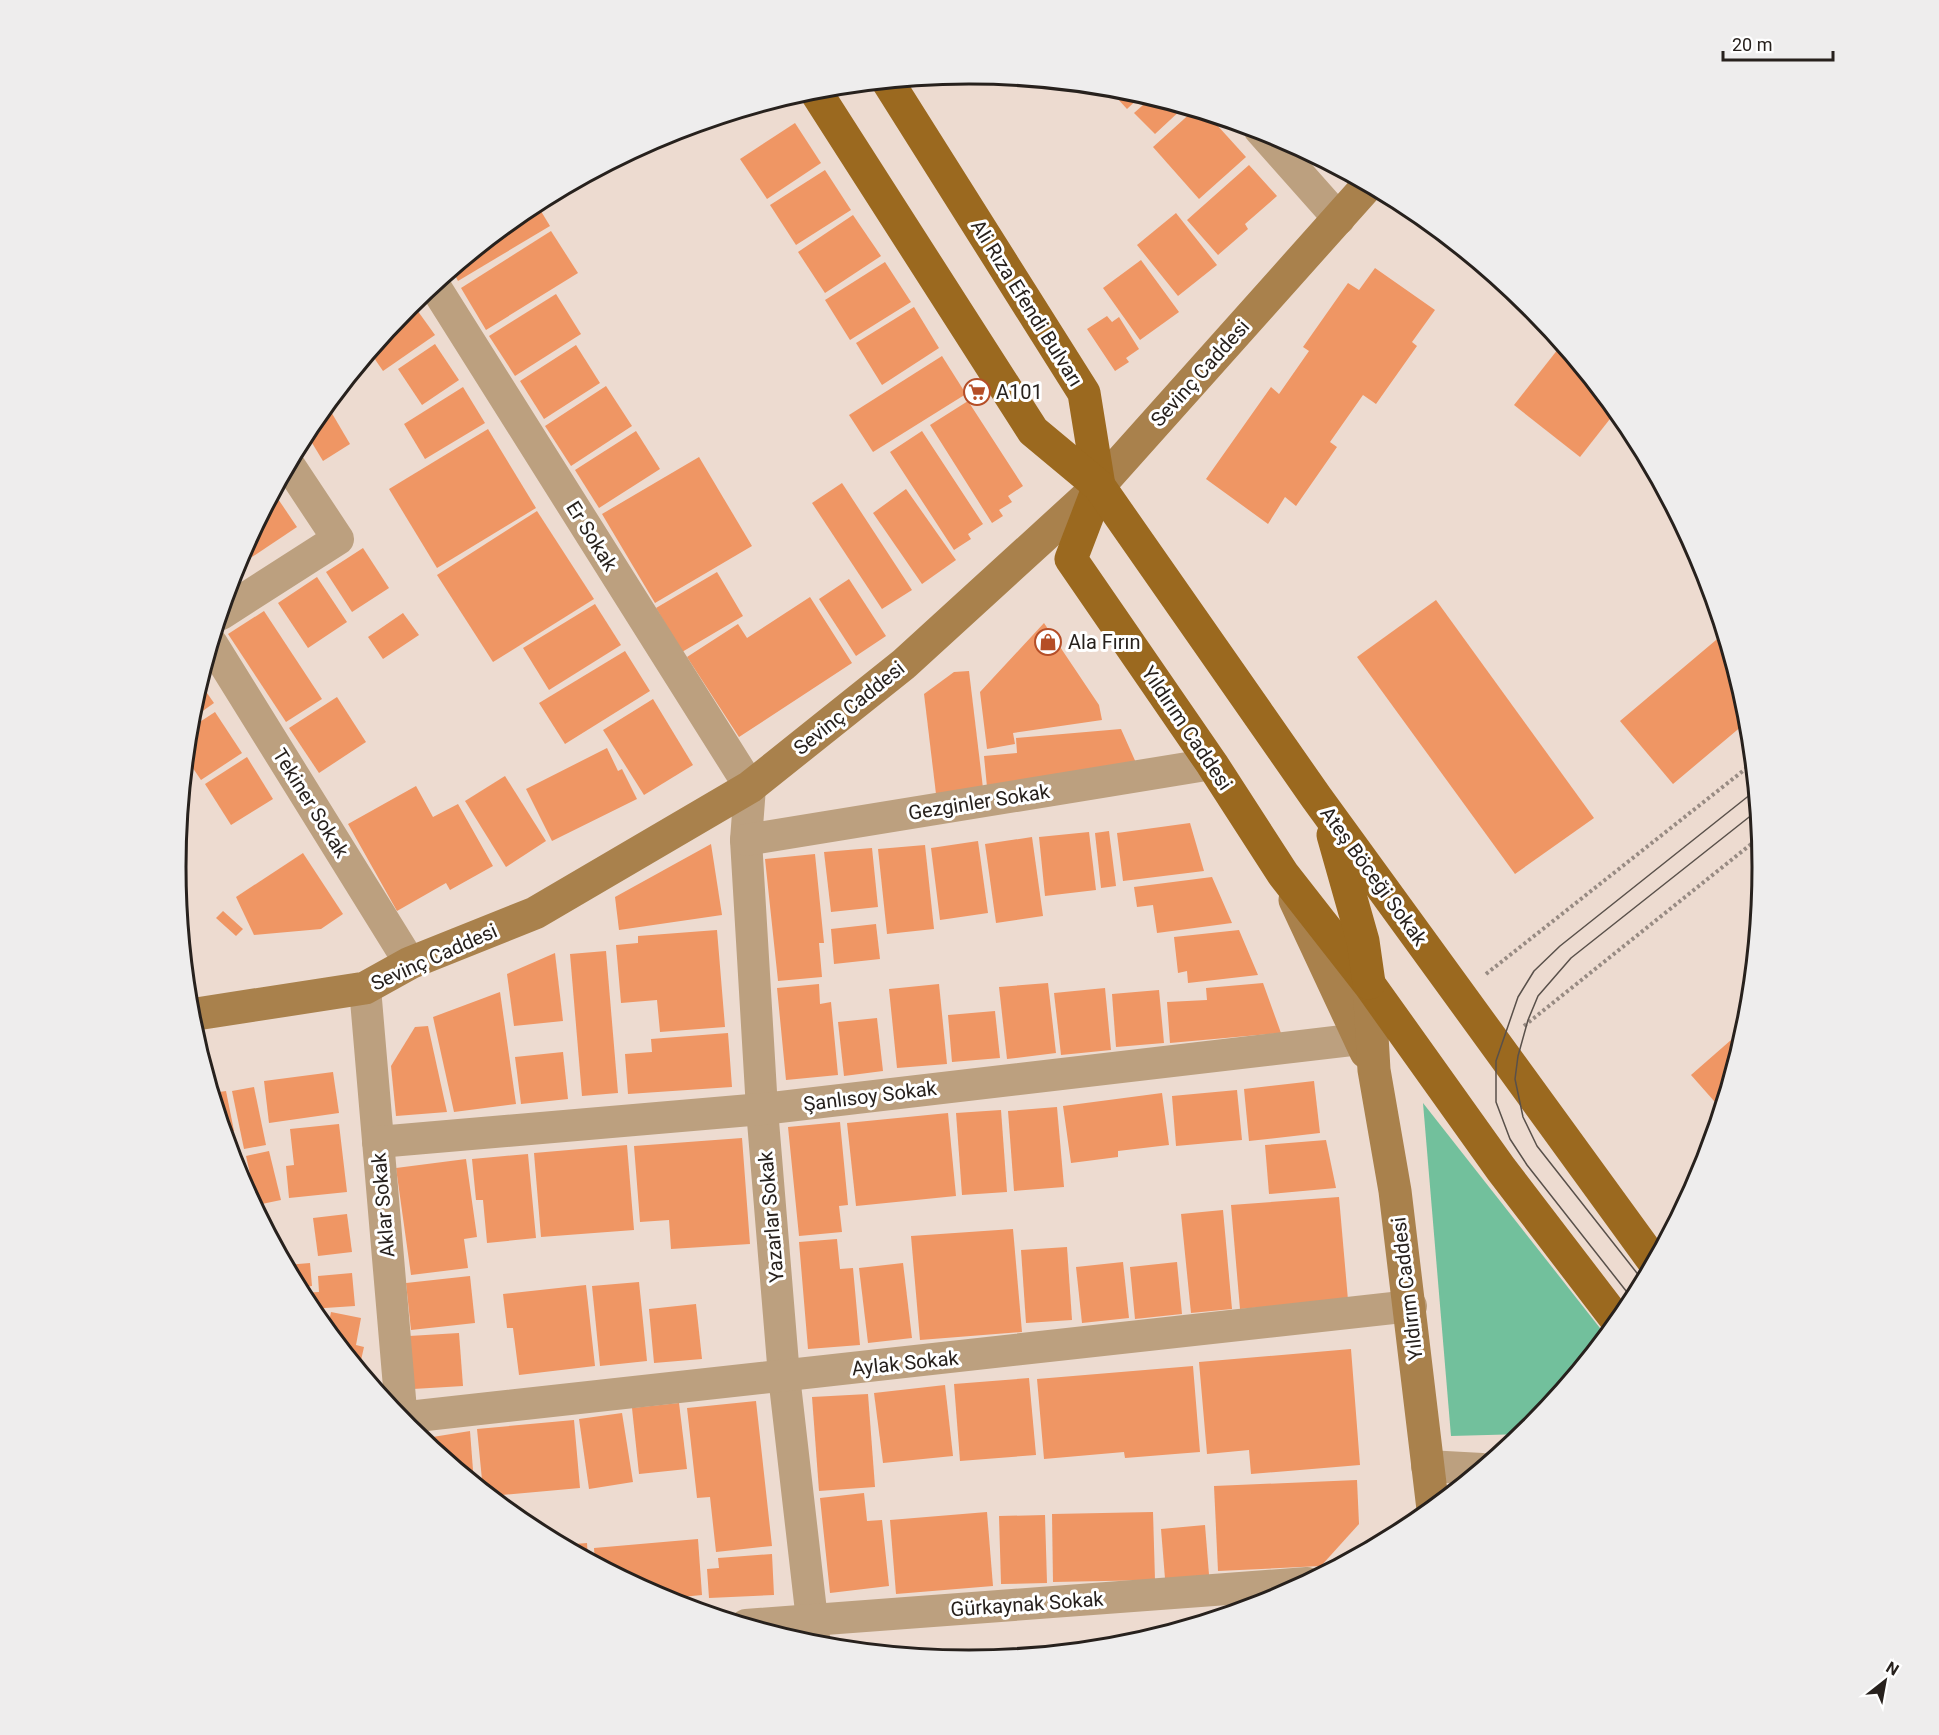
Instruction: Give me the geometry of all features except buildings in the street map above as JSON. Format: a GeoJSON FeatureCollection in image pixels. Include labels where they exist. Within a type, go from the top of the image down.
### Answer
{"type":"FeatureCollection","features":[{"type":"Feature","properties":{"kind":"main road","name":"Ali Rıza Efendi Bulvarı"},"geometry":{"type":"LineString","coordinates":[[892,89],[1084,393],[1099,486]]}},
{"type":"Feature","properties":{"kind":"main road"},"geometry":{"type":"LineString","coordinates":[[820,99],[1033,431],[1099,486]]}},
{"type":"Feature","properties":{"kind":"main road","name":"Sevinç Caddesi"},"geometry":{"type":"LineString","coordinates":[[200,1013],[365,988],[410,963],[535,913],[750,788],[904,664],[1099,486],[1363,190]]}},
{"type":"Feature","properties":{"kind":"main road","name":"Yıldırım Caddesi"},"geometry":{"type":"LineString","coordinates":[[1099,486],[1071,558],[1212,764],[1283,874],[1369,984]]}},
{"type":"Feature","properties":{"kind":"main road","name":"Ateş Böceği Sokak"},"geometry":{"type":"LineString","coordinates":[[1099,486],[1316,797],[1650,1256]]}},
{"type":"Feature","properties":{"kind":"main road"},"geometry":{"type":"LineString","coordinates":[[1316,797],[1338,848],[1363,941],[1369,984],[1374,1070]]}},
{"type":"Feature","properties":{"kind":"main road"},"geometry":{"type":"LineString","coordinates":[[1283,874],[1374,1070]]}},
{"type":"Feature","properties":{"kind":"main road"},"geometry":{"type":"LineString","coordinates":[[1369,984],[1501,1169],[1612,1315]]}},
{"type":"Feature","properties":{"kind":"main road","name":"Yıldırım Caddesi"},"geometry":{"type":"LineString","coordinates":[[1374,1070],[1395,1191],[1411,1306],[1432,1499]]}},
{"type":"Feature","properties":{"kind":"street"},"geometry":{"type":"LineString","coordinates":[[1275,147],[1339,219]]}},
{"type":"Feature","properties":{"kind":"street","name":"Er Sokak"},"geometry":{"type":"LineString","coordinates":[[438,292],[750,788]]}},
{"type":"Feature","properties":{"kind":"street"},"geometry":{"type":"LineString","coordinates":[[231,608],[338,539],[294,472]]}},
{"type":"Feature","properties":{"kind":"street","name":"Tekiner Sokak"},"geometry":{"type":"LineString","coordinates":[[217,652],[410,963]]}},
{"type":"Feature","properties":{"kind":"street","name":"Gezginler Sokak"},"geometry":{"type":"LineString","coordinates":[[746,840],[1212,764]]}},
{"type":"Feature","properties":{"kind":"street","name":"Yazarlar Sokak"},"geometry":{"type":"LineString","coordinates":[[750,788],[746,840],[762,1109],[784,1376],[814,1633]]}},
{"type":"Feature","properties":{"kind":"street","name":"Aklar Sokak"},"geometry":{"type":"LineString","coordinates":[[365,988],[400,1405]]}},
{"type":"Feature","properties":{"kind":"street","name":"Şanlısoy Sokak"},"geometry":{"type":"LineString","coordinates":[[378,1142],[762,1109],[1360,1039]]}},
{"type":"Feature","properties":{"kind":"street","name":"Aylak Sokak"},"geometry":{"type":"LineString","coordinates":[[412,1419],[1411,1306]]}},
{"type":"Feature","properties":{"kind":"street"},"geometry":{"type":"LineString","coordinates":[[1427,1466],[1472,1468]]}},
{"type":"Feature","properties":{"kind":"street","name":"Gürkaynak Sokak"},"geometry":{"type":"LineString","coordinates":[[795,1631],[814,1633],[1281,1586]]}},
{"type":"Feature","properties":{"kind":"path"},"geometry":{"type":"LineString","coordinates":[[1460,995],[1746,768]]}},
{"type":"Feature","properties":{"kind":"path"},"geometry":{"type":"LineString","coordinates":[[1498,1047],[1752,843]]}},
{"type":"Feature","properties":{"kind":"green space"},"geometry":{"type":"Polygon","coordinates":[[[1423,1103],[1601,1330],[1559,1384],[1511,1434],[1451,1436],[1423,1103]]]}},
{"type":"Feature","properties":{"kind":"tram line"},"geometry":{"type":"LineString","coordinates":[[1627,1293],[1527,1165],[1510,1139],[1496,1102],[1496,1061],[1518,997],[1534,971],[1560,946],[1749,796]]}},
{"type":"Feature","properties":{"kind":"tram line"},"geometry":{"type":"LineString","coordinates":[[1638,1275],[1537,1146],[1523,1117],[1515,1079],[1518,1056],[1528,1020],[1538,996],[1571,958],[1751,816]]}},
{"type":"Feature","properties":{"kind":"place","name":"A101"},"geometry":{"type":"Point","coordinates":[977,392]}},
{"type":"Feature","properties":{"kind":"place","name":"Ala Fırın"},"geometry":{"type":"Point","coordinates":[1048,642]}}]}
